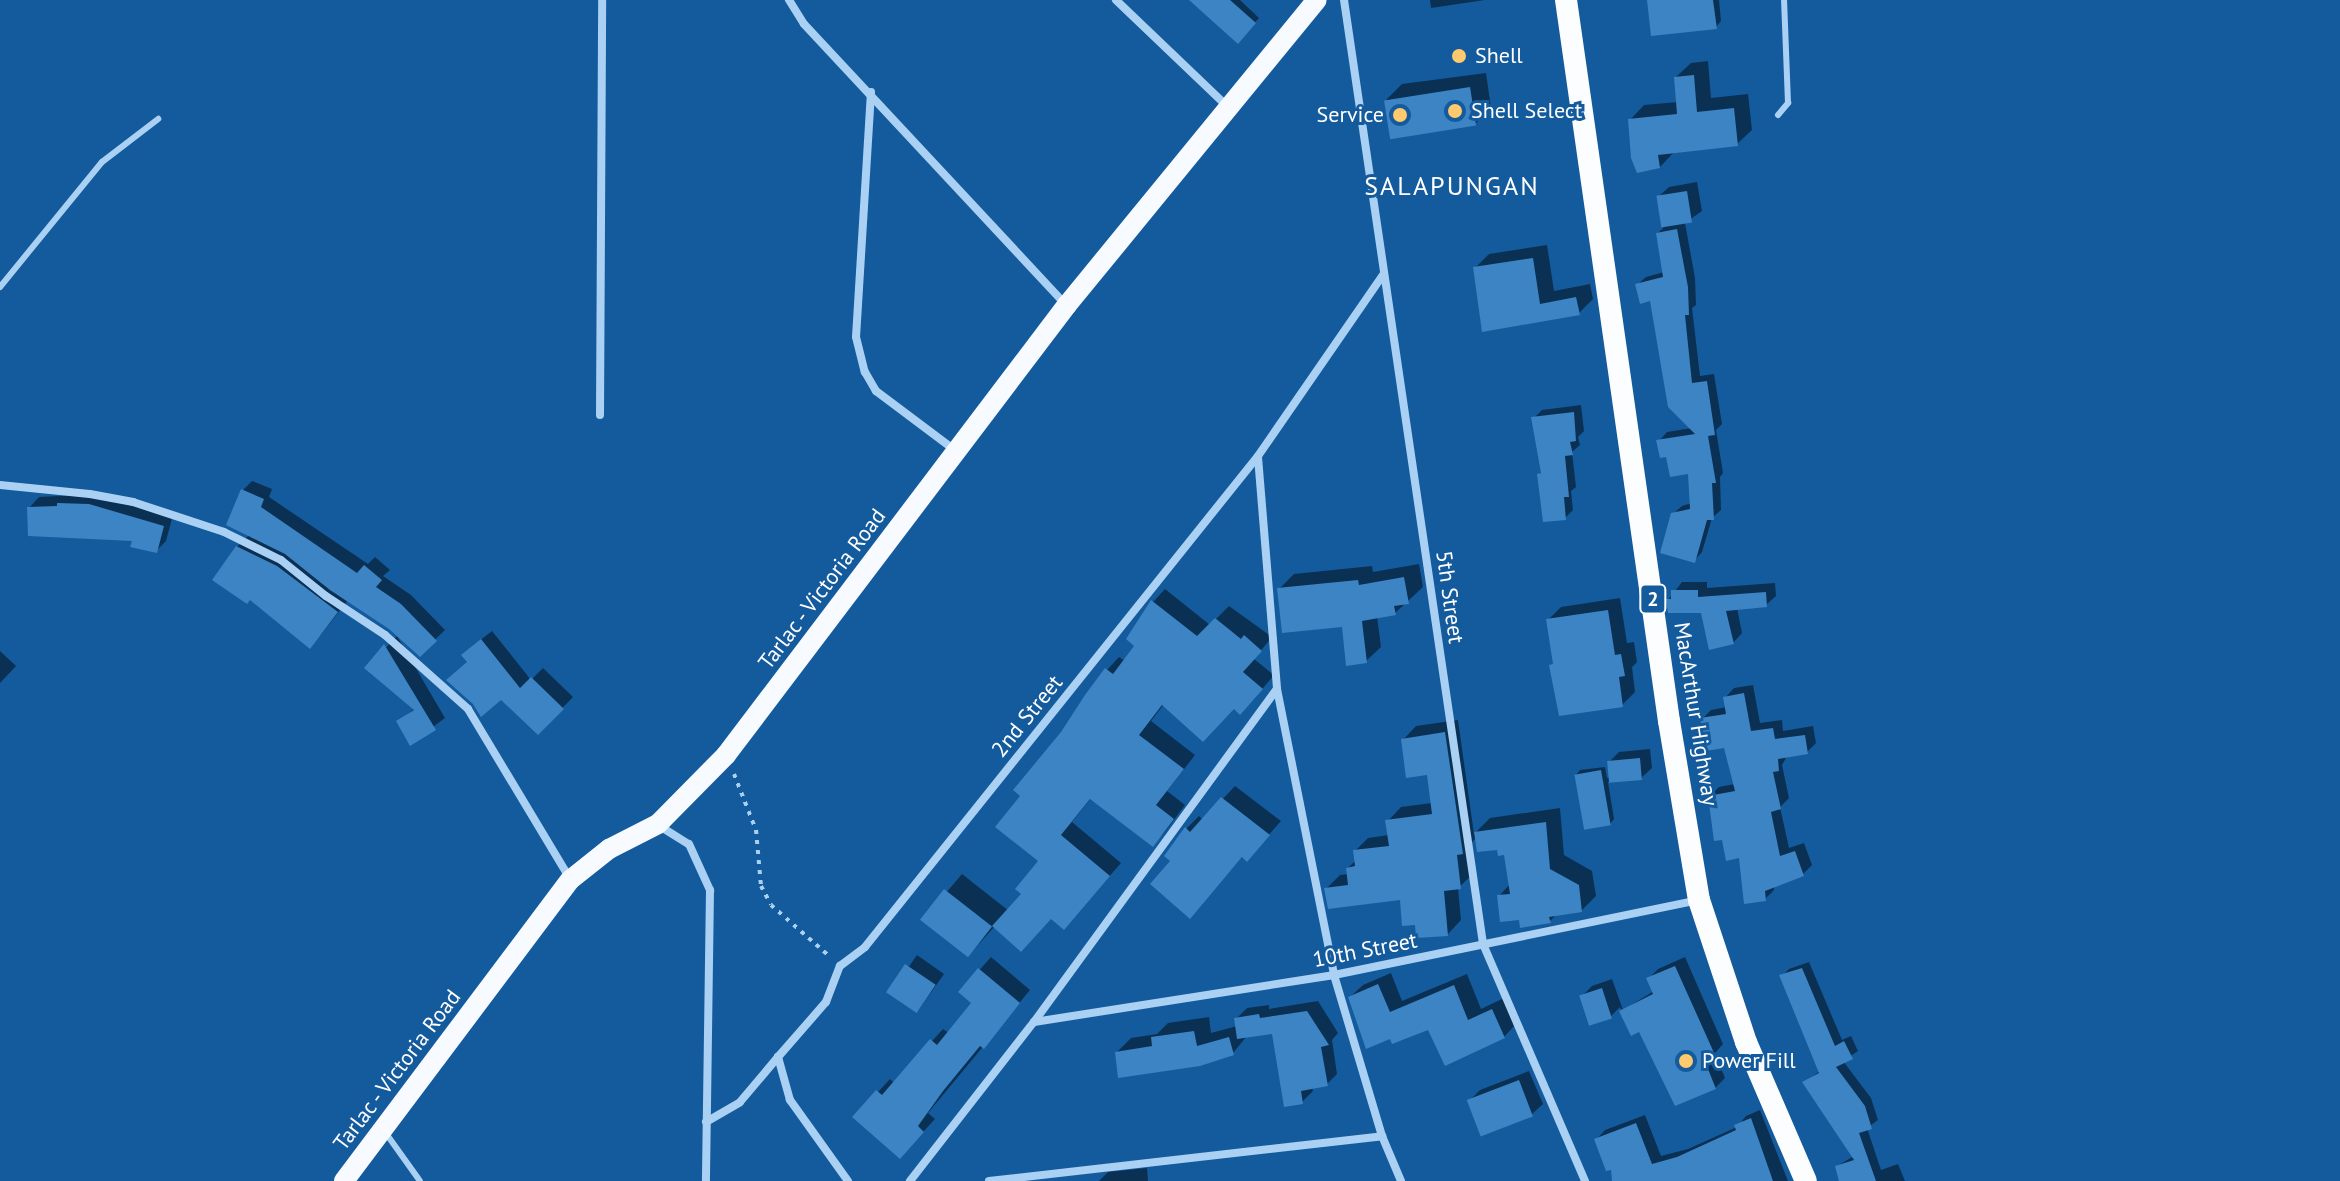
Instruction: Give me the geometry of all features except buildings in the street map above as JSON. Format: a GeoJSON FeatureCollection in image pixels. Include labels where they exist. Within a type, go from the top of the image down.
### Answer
{"type":"FeatureCollection","features":[{"type":"Feature","properties":{"kind":"highway","name":"MacArthur Highway"},"geometry":{"type":"LineString","coordinates":[[1566,0],[1669,721],[1699,900],[1746,1042],[1806,1181]]}},
{"type":"Feature","properties":{"kind":"main road","name":"Tarlac - Victoria Road"},"geometry":{"type":"LineString","coordinates":[[344,1181],[570,880],[609,849],[658,824],[726,755],[1067,305],[1230,110],[1317,0]]}},
{"type":"Feature","properties":{"kind":"street"},"geometry":{"type":"LineString","coordinates":[[600,415],[602,0]]}},
{"type":"Feature","properties":{"kind":"street"},"geometry":{"type":"LineString","coordinates":[[789,0],[804,24],[871,92],[1067,305]]}},
{"type":"Feature","properties":{"kind":"street"},"geometry":{"type":"LineString","coordinates":[[1116,0],[1230,110]]}},
{"type":"Feature","properties":{"kind":"street","name":"5th Street"},"geometry":{"type":"LineString","coordinates":[[1344,0],[1483,944],[1585,1181]]}},
{"type":"Feature","properties":{"kind":"street"},"geometry":{"type":"LineString","coordinates":[[871,92],[856,337],[865,372],[876,391],[956,451]]}},
{"type":"Feature","properties":{"kind":"street","name":"2nd Street"},"geometry":{"type":"LineString","coordinates":[[706,1122],[740,1102],[826,1002],[840,966],[865,947],[1258,456],[1383,274]]}},
{"type":"Feature","properties":{"kind":"street"},"geometry":{"type":"LineString","coordinates":[[1258,456],[1277,689],[1334,975],[1382,1136],[1401,1181]]}},
{"type":"Feature","properties":{"kind":"street"},"geometry":{"type":"LineString","coordinates":[[0,485],[45,488],[133,502],[224,532],[281,560],[326,596],[385,635],[468,709],[570,880]]}},
{"type":"Feature","properties":{"kind":"street"},"geometry":{"type":"LineString","coordinates":[[910,1181],[1034,1022],[1277,689]]}},
{"type":"Feature","properties":{"kind":"street"},"geometry":{"type":"LineString","coordinates":[[658,824],[689,844],[710,890],[706,1181]]}},
{"type":"Feature","properties":{"kind":"street","name":"10th Street"},"geometry":{"type":"LineString","coordinates":[[1034,1022],[1334,975],[1699,900]]}},
{"type":"Feature","properties":{"kind":"street"},"geometry":{"type":"LineString","coordinates":[[778,1057],[790,1100],[848,1181]]}},
{"type":"Feature","properties":{"kind":"street"},"geometry":{"type":"LineString","coordinates":[[989,1181],[1382,1136]]}},
{"type":"Feature","properties":{"kind":"lane"},"geometry":{"type":"LineString","coordinates":[[1778,115],[1788,103],[1784,0]]}},
{"type":"Feature","properties":{"kind":"lane"},"geometry":{"type":"LineString","coordinates":[[0,287],[102,162],[158,119]]}},
{"type":"Feature","properties":{"kind":"lane"},"geometry":{"type":"LineString","coordinates":[[382,1129],[420,1181]]}},
{"type":"Feature","properties":{"kind":"path"},"geometry":{"type":"LineString","coordinates":[[726,755],[756,830],[761,886],[771,905],[840,966]]}},
{"type":"Feature","properties":{"kind":"place","name":"Shell"},"geometry":{"type":"Point","coordinates":[1459,56]}},
{"type":"Feature","properties":{"kind":"place","name":"Shell Select"},"geometry":{"type":"Point","coordinates":[1455,111]}},
{"type":"Feature","properties":{"kind":"place","name":"Service"},"geometry":{"type":"Point","coordinates":[1400,115]}},
{"type":"Feature","properties":{"kind":"place","name":"Power Fill"},"geometry":{"type":"Point","coordinates":[1686,1061]}},
{"type":"Feature","properties":{"kind":"district","name":"SALAPUNGAN"},"geometry":{"type":"Point","coordinates":[1452,186]}}]}
